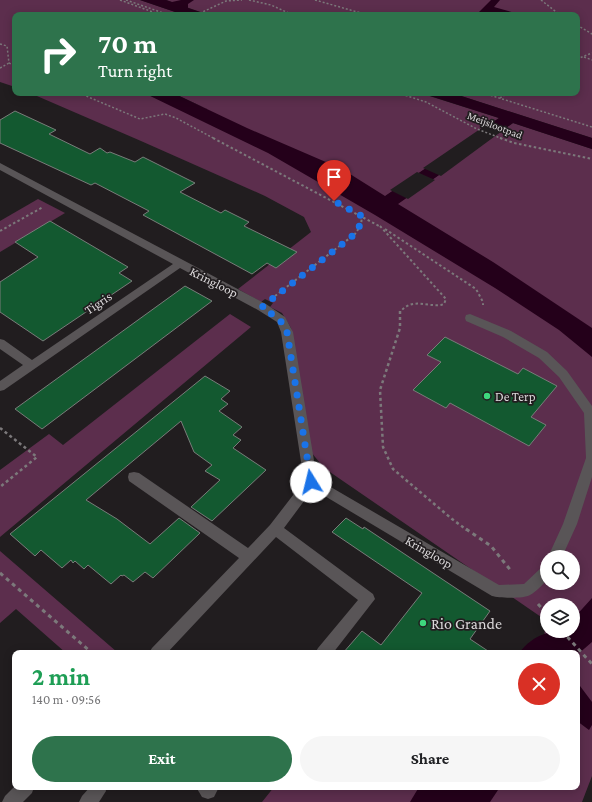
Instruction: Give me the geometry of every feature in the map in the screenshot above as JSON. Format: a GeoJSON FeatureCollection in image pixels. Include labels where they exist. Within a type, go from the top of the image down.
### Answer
{"type":"FeatureCollection","features":[{"type":"Feature","properties":{"kind":"street","name":"Kringloop"},"geometry":{"type":"LineString","coordinates":[[1,167],[262,307],[280,320],[287,332],[311,482],[497,591],[527,590]]}},
{"type":"Feature","properties":{"kind":"street","name":"Tigris"},"geometry":{"type":"LineString","coordinates":[[0,387],[180,264]]}},
{"type":"Feature","properties":{"kind":"street"},"geometry":{"type":"LineString","coordinates":[[475,321],[507,334],[543,355],[563,374],[590,412],[592,458],[570,524],[558,550]]}},
{"type":"Feature","properties":{"kind":"street"},"geometry":{"type":"LineString","coordinates":[[0,343],[31,366]]}},
{"type":"Feature","properties":{"kind":"street"},"geometry":{"type":"LineString","coordinates":[[134,477],[249,557]]}},
{"type":"Feature","properties":{"kind":"street"},"geometry":{"type":"LineString","coordinates":[[160,650],[276,529],[311,482]]}},
{"type":"Feature","properties":{"kind":"street"},"geometry":{"type":"LineString","coordinates":[[276,529],[368,599],[326,650]]}},
{"type":"Feature","properties":{"kind":"street"},"geometry":{"type":"LineString","coordinates":[[527,590],[540,578]]}},
{"type":"Feature","properties":{"kind":"street"},"geometry":{"type":"LineString","coordinates":[[11,802],[23,790]]}},
{"type":"Feature","properties":{"kind":"path"},"geometry":{"type":"LineString","coordinates":[[120,0],[153,12]]}},
{"type":"Feature","properties":{"kind":"path"},"geometry":{"type":"LineString","coordinates":[[126,0],[160,12]]}},
{"type":"Feature","properties":{"kind":"path"},"geometry":{"type":"LineString","coordinates":[[201,12],[226,1],[242,0]]}},
{"type":"Feature","properties":{"kind":"path"},"geometry":{"type":"LineString","coordinates":[[249,0],[272,5],[287,12]]}},
{"type":"Feature","properties":{"kind":"path"},"geometry":{"type":"LineString","coordinates":[[315,0],[357,12]]}},
{"type":"Feature","properties":{"kind":"path"},"geometry":{"type":"LineString","coordinates":[[541,0],[556,12]]}},
{"type":"Feature","properties":{"kind":"path"},"geometry":{"type":"LineString","coordinates":[[580,27],[592,34]]}},
{"type":"Feature","properties":{"kind":"path"},"geometry":{"type":"LineString","coordinates":[[0,44],[7,46],[9,64]]}},
{"type":"Feature","properties":{"kind":"path"},"geometry":{"type":"LineString","coordinates":[[580,58],[592,53]]}},
{"type":"Feature","properties":{"kind":"path"},"geometry":{"type":"LineString","coordinates":[[584,57],[592,60]]}},
{"type":"Feature","properties":{"kind":"path"},"geometry":{"type":"LineString","coordinates":[[0,68],[9,64],[12,65]]}},
{"type":"Feature","properties":{"kind":"path"},"geometry":{"type":"LineString","coordinates":[[86,96],[140,119],[165,114],[176,118],[380,226],[476,289],[483,302],[475,321]]}},
{"type":"Feature","properties":{"kind":"path","name":"Meijslootpad"},"geometry":{"type":"LineString","coordinates":[[407,96],[426,102],[477,129],[514,142],[592,159]]}},
{"type":"Feature","properties":{"kind":"path"},"geometry":{"type":"LineString","coordinates":[[493,96],[563,116],[592,127]]}},
{"type":"Feature","properties":{"kind":"path"},"geometry":{"type":"LineString","coordinates":[[0,231],[59,198]]}},
{"type":"Feature","properties":{"kind":"path"},"geometry":{"type":"LineString","coordinates":[[262,307],[355,234],[360,225],[362,216]]}},
{"type":"Feature","properties":{"kind":"path"},"geometry":{"type":"LineString","coordinates":[[380,226],[446,299],[444,304],[438,306],[425,302],[408,305],[400,311],[400,328],[380,390],[383,447],[393,469],[452,519],[491,546],[527,590]]}},
{"type":"Feature","properties":{"kind":"path"},"geometry":{"type":"LineString","coordinates":[[0,428],[37,457],[0,487]]}},
{"type":"Feature","properties":{"kind":"path"},"geometry":{"type":"LineString","coordinates":[[0,573],[89,650]]}},
{"type":"Feature","properties":{"kind":"path"},"geometry":{"type":"LineString","coordinates":[[568,638],[579,650]]}},
{"type":"Feature","properties":{"kind":"path"},"geometry":{"type":"LineString","coordinates":[[580,651],[591,663]]}},
{"type":"Feature","properties":{"kind":"shaded area"},"geometry":{"type":"Polygon","coordinates":[[[0,0],[140,0],[175,12],[12,12],[12,86],[0,82],[0,0]]]}},
{"type":"Feature","properties":{"kind":"shaded area"},"geometry":{"type":"Polygon","coordinates":[[[140,0],[166,0],[172,2],[194,0],[188,4],[188,8],[200,12],[175,12],[140,0]]]}},
{"type":"Feature","properties":{"kind":"shaded area"},"geometry":{"type":"Polygon","coordinates":[[[166,0],[592,0],[592,138],[461,96],[580,96],[580,12],[200,12],[166,0]]]}},
{"type":"Feature","properties":{"kind":"shaded area"},"geometry":{"type":"Polygon","coordinates":[[[491,0],[500,0],[494,7],[512,12],[479,12],[491,0]]]}},
{"type":"Feature","properties":{"kind":"shaded area"},"geometry":{"type":"Polygon","coordinates":[[[37,96],[177,96],[207,109],[179,96],[429,96],[499,118],[386,196],[397,204],[513,123],[592,149],[592,776],[582,802],[262,802],[272,790],[580,790],[580,650],[567,650],[545,643],[545,638],[580,638],[580,598],[540,598],[540,616],[324,468],[311,452],[291,328],[282,313],[270,307],[273,303],[265,299],[261,302],[238,289],[311,232],[304,217],[265,196],[37,96]]]}},
{"type":"Feature","properties":{"kind":"shaded area"},"geometry":{"type":"Polygon","coordinates":[[[150,96],[179,96],[247,128],[342,169],[385,196],[499,118],[430,96],[461,96],[592,138],[592,149],[513,123],[398,204],[493,262],[592,328],[592,357],[559,330],[495,288],[375,215],[268,153],[150,96]]]}},
{"type":"Feature","properties":{"kind":"shaded area"},"geometry":{"type":"Polygon","coordinates":[[[38,199],[65,213],[0,252],[0,221],[38,199]]]}},
{"type":"Feature","properties":{"kind":"shaded area"},"geometry":{"type":"Polygon","coordinates":[[[230,314],[251,327],[0,537],[0,470],[49,434],[63,445],[230,314]]]}},
{"type":"Feature","properties":{"kind":"shaded area"},"geometry":{"type":"Polygon","coordinates":[[[0,551],[115,650],[63,650],[16,609],[0,623],[0,551]]]}},
{"type":"Feature","properties":{"kind":"shaded area"},"geometry":{"type":"Polygon","coordinates":[[[592,598],[592,642],[580,652],[580,650],[522,650],[540,636],[540,638],[580,638],[580,611],[592,598]]]}},
{"type":"Feature","properties":{"kind":"shaded area"},"geometry":{"type":"Polygon","coordinates":[[[580,686],[592,702],[592,725],[589,730],[580,723],[580,686]]]}},
{"type":"Feature","properties":{"kind":"shaded area"},"geometry":{"type":"Polygon","coordinates":[[[417,790],[498,790],[490,802],[410,802],[417,790]]]}},
{"type":"Feature","properties":{"kind":"pier"},"geometry":{"type":"Polygon","coordinates":[[[486,125],[502,131],[441,176],[423,168],[486,125]]]}},
{"type":"Feature","properties":{"kind":"pier"},"geometry":{"type":"Polygon","coordinates":[[[417,172],[435,180],[408,199],[390,190],[417,172]]]}},
{"type":"Feature","properties":{"kind":"building"},"geometry":{"type":"Polygon","coordinates":[[[15,111],[56,130],[49,134],[90,154],[100,148],[107,153],[110,152],[135,162],[143,157],[195,183],[180,192],[221,213],[225,210],[249,222],[244,226],[297,252],[276,268],[267,263],[252,274],[143,215],[149,211],[95,183],[91,185],[0,143],[0,120],[15,111]]]}},
{"type":"Feature","properties":{"kind":"building"},"geometry":{"type":"Polygon","coordinates":[[[50,221],[128,267],[119,273],[132,281],[43,341],[0,312],[0,282],[38,257],[15,242],[50,221]]]}},
{"type":"Feature","properties":{"kind":"building"},"geometry":{"type":"Polygon","coordinates":[[[185,286],[212,301],[42,429],[15,409],[185,286]]]}},
{"type":"Feature","properties":{"kind":"building","name":"De Terp"},"geometry":{"type":"Polygon","coordinates":[[[445,337],[518,374],[523,368],[557,386],[531,417],[546,425],[529,446],[450,403],[446,408],[413,390],[441,362],[427,355],[445,337]]]}},
{"type":"Feature","properties":{"kind":"building"},"geometry":{"type":"Polygon","coordinates":[[[205,376],[230,391],[221,399],[228,404],[219,411],[242,427],[233,435],[241,440],[233,448],[266,470],[212,521],[191,507],[220,480],[205,471],[212,465],[194,452],[181,421],[86,500],[117,519],[150,544],[179,518],[200,533],[153,578],[145,572],[133,582],[124,575],[121,575],[111,584],[88,565],[84,569],[75,561],[73,563],[71,560],[62,568],[41,550],[35,556],[10,534],[205,376]]]}},
{"type":"Feature","properties":{"kind":"building"},"geometry":{"type":"Polygon","coordinates":[[[346,518],[363,529],[364,527],[490,611],[470,639],[486,650],[346,650],[362,631],[381,645],[422,593],[332,532],[346,518]]]}},
{"type":"Feature","properties":{"kind":"place","name":"De Terp"},"geometry":{"type":"Point","coordinates":[487,396]}},
{"type":"Feature","properties":{"kind":"place","name":"Rio Grande"},"geometry":{"type":"Point","coordinates":[423,623]}},
{"type":"Feature","properties":{"kind":"route"},"geometry":{"type":"LineString","coordinates":[[311,482],[287,332],[280,320],[262,307],[355,234],[360,225],[362,216],[334,201]]}}]}
